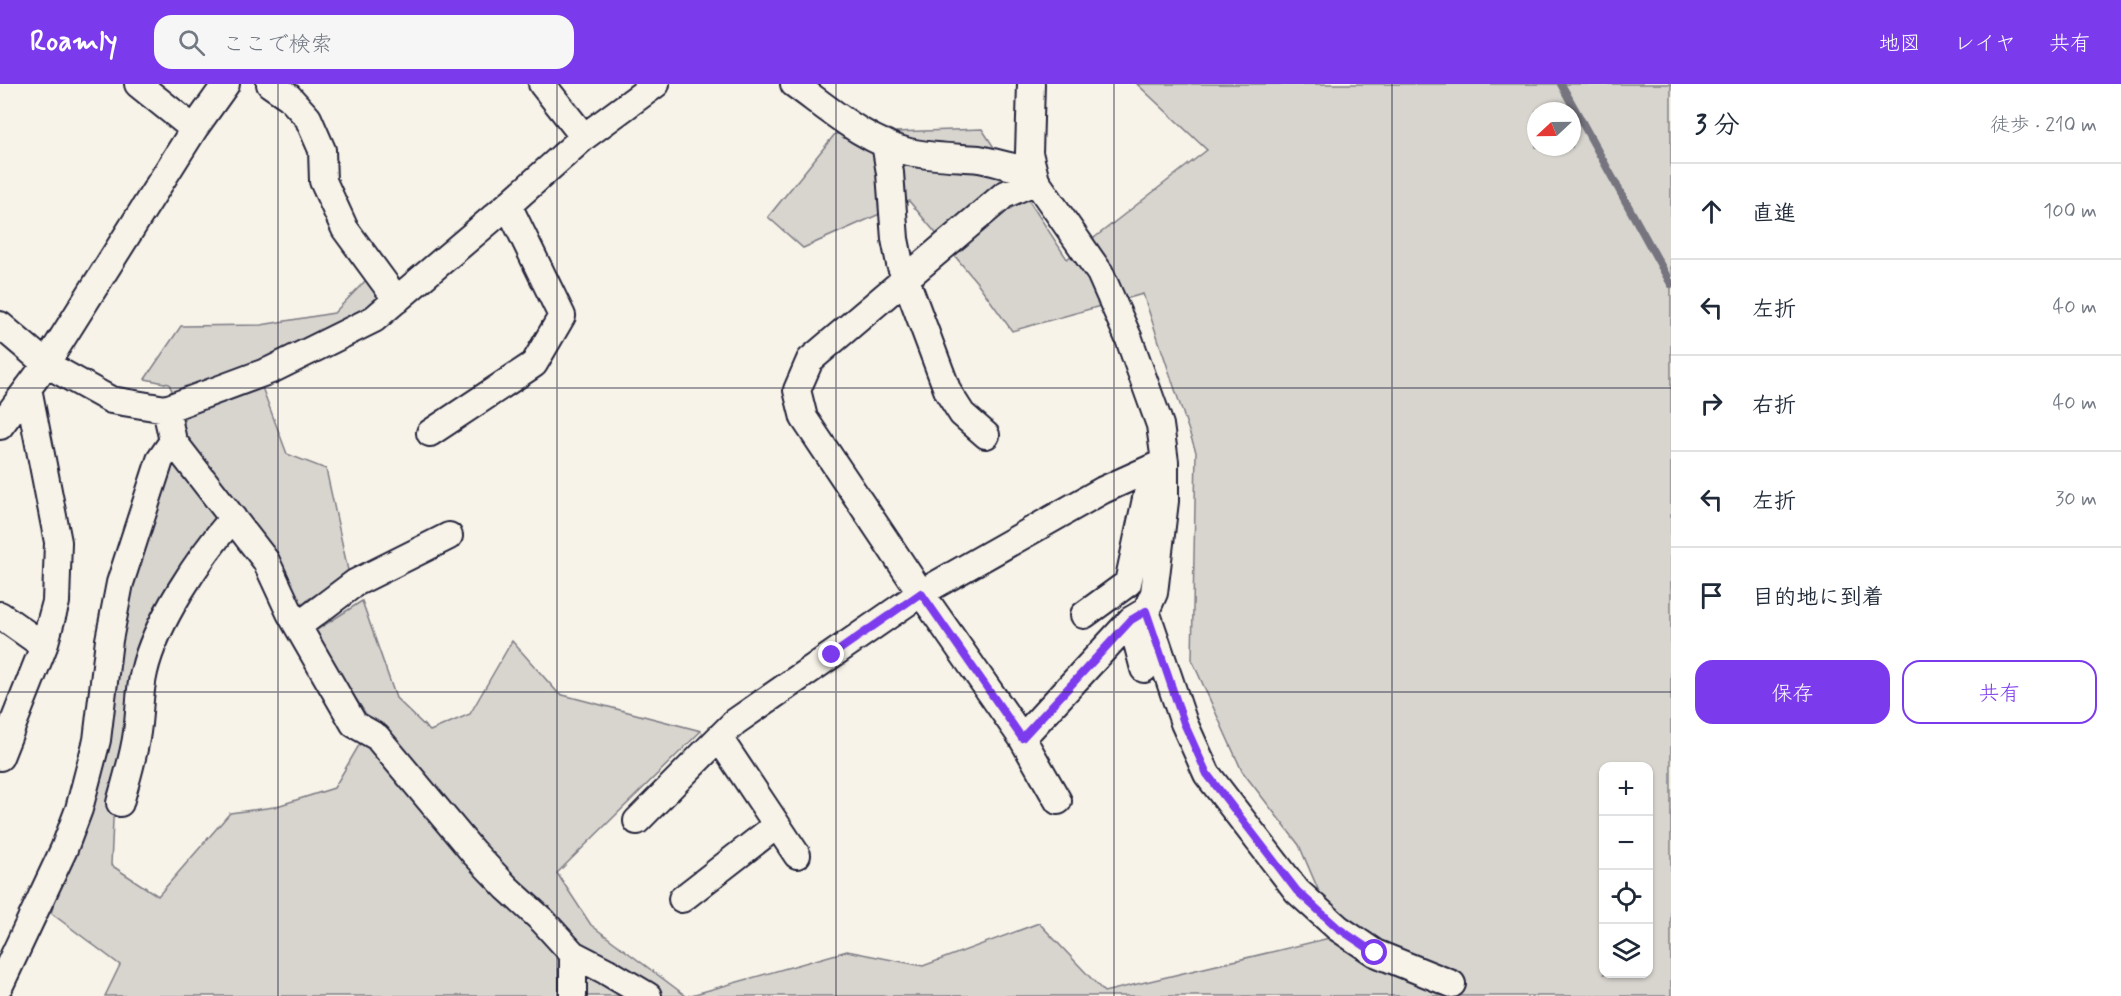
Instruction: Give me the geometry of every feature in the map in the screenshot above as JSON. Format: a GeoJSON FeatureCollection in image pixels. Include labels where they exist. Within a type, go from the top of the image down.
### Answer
{"type":"FeatureCollection","features":[{"type":"Feature","properties":{"kind":"street"},"geometry":{"type":"LineString","coordinates":[[138,84],[194,129]]}},
{"type":"Feature","properties":{"kind":"street"},"geometry":{"type":"LineString","coordinates":[[0,426],[46,364],[194,129],[226,84]]}},
{"type":"Feature","properties":{"kind":"street"},"geometry":{"type":"LineString","coordinates":[[270,84],[289,97],[308,118],[322,150],[323,181],[345,229],[397,300]]}},
{"type":"Feature","properties":{"kind":"street"},"geometry":{"type":"LineString","coordinates":[[542,84],[584,137]]}},
{"type":"Feature","properties":{"kind":"street"},"geometry":{"type":"LineString","coordinates":[[0,325],[46,364],[111,400],[166,410],[271,370],[374,319],[584,137],[656,84]]}},
{"type":"Feature","properties":{"kind":"street"},"geometry":{"type":"LineString","coordinates":[[794,84],[857,129],[907,152],[980,159],[1034,175]]}},
{"type":"Feature","properties":{"kind":"street"},"geometry":{"type":"LineString","coordinates":[[1022,738],[1139,616],[1154,593],[1165,501],[1165,471],[1160,425],[1129,339],[1100,273],[1034,175],[1029,153],[1031,84]]}},
{"type":"Feature","properties":{"kind":"street"},"geometry":{"type":"LineString","coordinates":[[885,143],[900,264],[948,392],[962,414],[986,435]]}},
{"type":"Feature","properties":{"kind":"street"},"geometry":{"type":"LineString","coordinates":[[1034,175],[1004,195],[810,360],[797,390],[804,418],[921,593],[1022,738],[1058,801]]}},
{"type":"Feature","properties":{"kind":"street"},"geometry":{"type":"LineString","coordinates":[[430,433],[534,364],[562,316],[508,205]]}},
{"type":"Feature","properties":{"kind":"street"},"geometry":{"type":"LineString","coordinates":[[0,758],[44,646],[56,602],[58,542],[28,388]]}},
{"type":"Feature","properties":{"kind":"street"},"geometry":{"type":"LineString","coordinates":[[166,410],[173,441],[266,561],[298,626],[354,724],[376,737],[473,852],[573,954],[648,996]]}},
{"type":"Feature","properties":{"kind":"street"},"geometry":{"type":"LineString","coordinates":[[0,985],[64,849],[80,809],[97,740],[109,640],[120,583],[160,460],[173,441]]}},
{"type":"Feature","properties":{"kind":"street"},"geometry":{"type":"LineString","coordinates":[[637,821],[735,722],[921,593],[1103,490],[1165,471]]}},
{"type":"Feature","properties":{"kind":"street"},"geometry":{"type":"LineString","coordinates":[[1084,615],[1128,583],[1147,494],[1165,471]]}},
{"type":"Feature","properties":{"kind":"street"},"geometry":{"type":"LineString","coordinates":[[120,803],[137,733],[142,682],[151,648],[183,588],[214,540],[233,518]]}},
{"type":"Feature","properties":{"kind":"street"},"geometry":{"type":"LineString","coordinates":[[298,626],[355,583],[449,536]]}},
{"type":"Feature","properties":{"kind":"street"},"geometry":{"type":"LineString","coordinates":[[0,615],[44,646]]}},
{"type":"Feature","properties":{"kind":"street"},"geometry":{"type":"LineString","coordinates":[[1139,616],[1144,669]]}},
{"type":"Feature","properties":{"kind":"street"},"geometry":{"type":"LineString","coordinates":[[1139,616],[1207,774],[1297,891],[1338,928],[1375,953],[1452,984]]}},
{"type":"Feature","properties":{"kind":"street"},"geometry":{"type":"LineString","coordinates":[[718,738],[796,855]]}},
{"type":"Feature","properties":{"kind":"street"},"geometry":{"type":"LineString","coordinates":[[682,899],[777,825]]}},
{"type":"Feature","properties":{"kind":"street"},"geometry":{"type":"LineString","coordinates":[[573,954],[573,996]]}},
{"type":"Feature","properties":{"kind":"shaded area"},"geometry":{"type":"Polygon","coordinates":[[[1137,84],[1671,84],[1671,996],[688,996],[847,951],[923,966],[1039,923],[1104,992],[1338,936],[1299,845],[1242,771],[1192,660],[1196,452],[1143,294],[1012,331],[979,285],[909,201],[803,248],[768,217],[835,134],[982,129],[1067,259],[1207,150],[1137,84]]]}},
{"type":"Feature","properties":{"kind":"shaded area"},"geometry":{"type":"Polygon","coordinates":[[[366,280],[382,299],[364,314],[254,366],[287,454],[326,469],[349,575],[299,605],[236,509],[178,584],[114,798],[111,865],[158,896],[230,813],[274,807],[334,788],[372,723],[312,633],[362,601],[396,698],[430,731],[470,714],[512,641],[559,694],[701,731],[557,873],[591,925],[686,996],[105,996],[120,965],[51,913],[93,792],[115,641],[167,464],[185,420],[169,384],[145,379],[181,326],[261,325],[334,313],[366,280]]]}},
{"type":"Feature","properties":{"kind":"waterway"},"geometry":{"type":"LineString","coordinates":[[1561,84],[1671,284]]}},
{"type":"Feature","properties":{"kind":"route"},"geometry":{"type":"LineString","coordinates":[[832,655],[921,593],[1022,738],[1131,620],[1146,611],[1184,723],[1207,774],[1297,891],[1338,928],[1375,953]]}}]}
